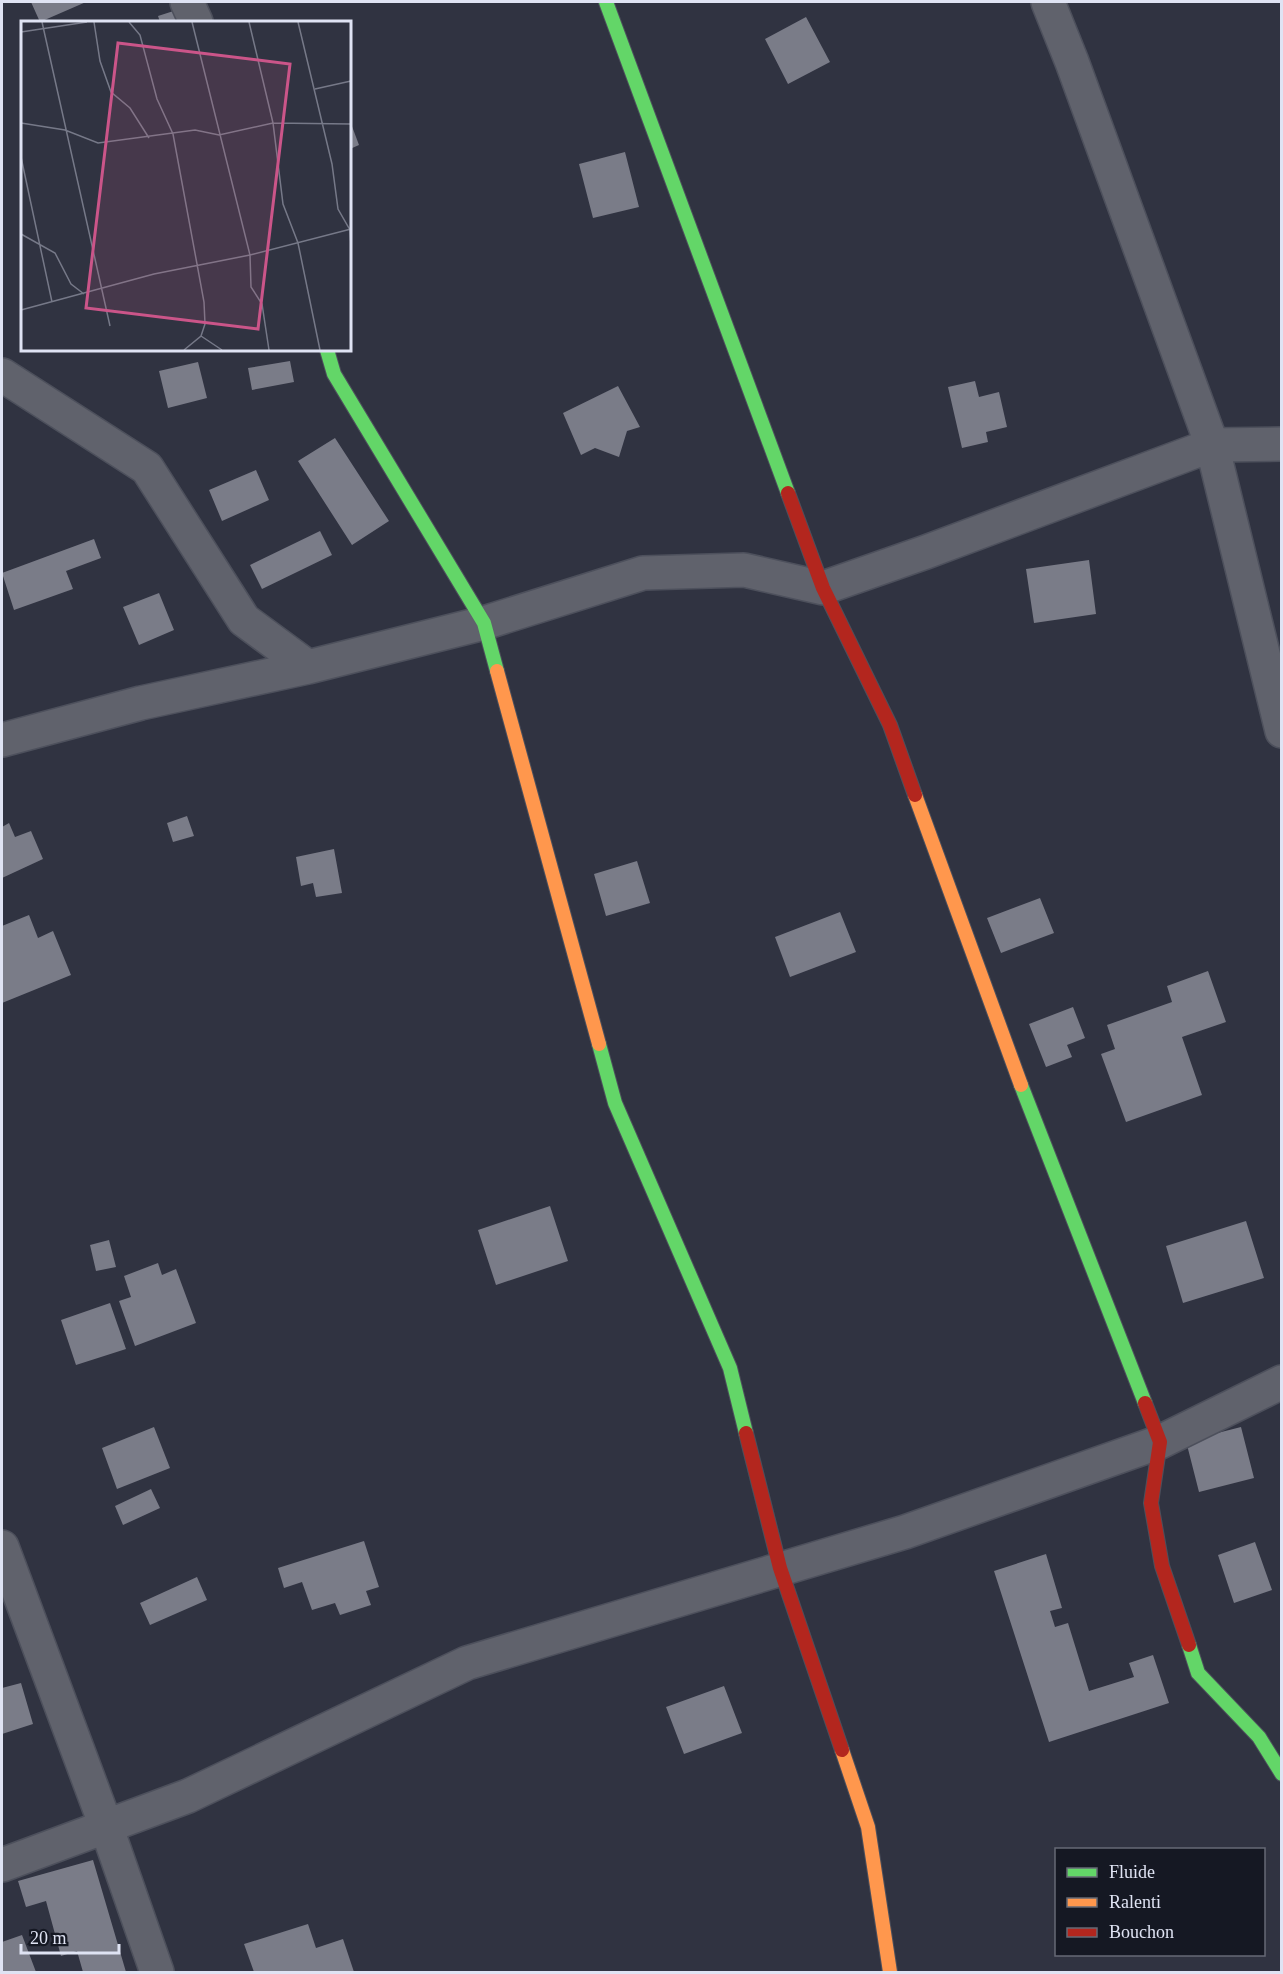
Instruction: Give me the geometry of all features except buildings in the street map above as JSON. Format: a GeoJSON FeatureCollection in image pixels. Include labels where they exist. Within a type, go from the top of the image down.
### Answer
{"type":"FeatureCollection","features":[{"type":"Feature","properties":{"kind":"street"},"geometry":{"type":"LineString","coordinates":[[186,2],[196,21]]}},
{"type":"Feature","properties":{"kind":"street"},"geometry":{"type":"LineString","coordinates":[[606,2],[823,588],[890,725],[1002,1035],[1160,1442],[1151,1503],[1162,1566],[1198,1673],[1259,1737],[1281,1774]]}},
{"type":"Feature","properties":{"kind":"street"},"geometry":{"type":"LineString","coordinates":[[1048,2],[1212,445],[1281,731]]}},
{"type":"Feature","properties":{"kind":"street"},"geometry":{"type":"LineString","coordinates":[[327,351],[334,374],[484,623],[615,1102],[730,1368],[780,1568],[868,1827],[890,1972]]}},
{"type":"Feature","properties":{"kind":"street"},"geometry":{"type":"LineString","coordinates":[[2,375],[147,468],[244,620],[308,668]]}},
{"type":"Feature","properties":{"kind":"street"},"geometry":{"type":"LineString","coordinates":[[2,740],[141,703],[308,668],[484,623],[643,573],[744,570],[823,588],[1212,445],[1281,444]]}},
{"type":"Feature","properties":{"kind":"street"},"geometry":{"type":"LineString","coordinates":[[2,1864],[188,1796],[467,1663],[905,1532],[1160,1442],[1281,1382]]}},
{"type":"Feature","properties":{"kind":"street"},"geometry":{"type":"LineString","coordinates":[[2,1547],[106,1826],[157,1972]]}},
{"type":"Feature","properties":{"kind":"traffic: fast"},"geometry":{"type":"LineString","coordinates":[[606,2],[788,493]]}},
{"type":"Feature","properties":{"kind":"traffic: fast"},"geometry":{"type":"LineString","coordinates":[[327,351],[334,374],[484,623],[497,671]]}},
{"type":"Feature","properties":{"kind":"traffic: fast"},"geometry":{"type":"LineString","coordinates":[[599,1044],[615,1103],[730,1368],[746,1433]]}},
{"type":"Feature","properties":{"kind":"traffic: fast"},"geometry":{"type":"LineString","coordinates":[[1021,1085],[1145,1403]]}},
{"type":"Feature","properties":{"kind":"traffic: fast"},"geometry":{"type":"LineString","coordinates":[[1189,1645],[1198,1673],[1259,1737],[1282,1774]]}},
{"type":"Feature","properties":{"kind":"traffic: slow"},"geometry":{"type":"LineString","coordinates":[[497,671],[599,1044]]}},
{"type":"Feature","properties":{"kind":"traffic: slow"},"geometry":{"type":"LineString","coordinates":[[915,795],[1021,1085]]}},
{"type":"Feature","properties":{"kind":"traffic: slow"},"geometry":{"type":"LineString","coordinates":[[842,1750],[868,1827],[890,1972]]}},
{"type":"Feature","properties":{"kind":"traffic: jam"},"geometry":{"type":"LineString","coordinates":[[788,493],[823,588],[890,725],[915,795]]}},
{"type":"Feature","properties":{"kind":"traffic: jam"},"geometry":{"type":"LineString","coordinates":[[1145,1403],[1160,1442],[1151,1503],[1162,1566],[1189,1645]]}},
{"type":"Feature","properties":{"kind":"traffic: jam"},"geometry":{"type":"LineString","coordinates":[[746,1433],[780,1568],[842,1750]]}}]}
